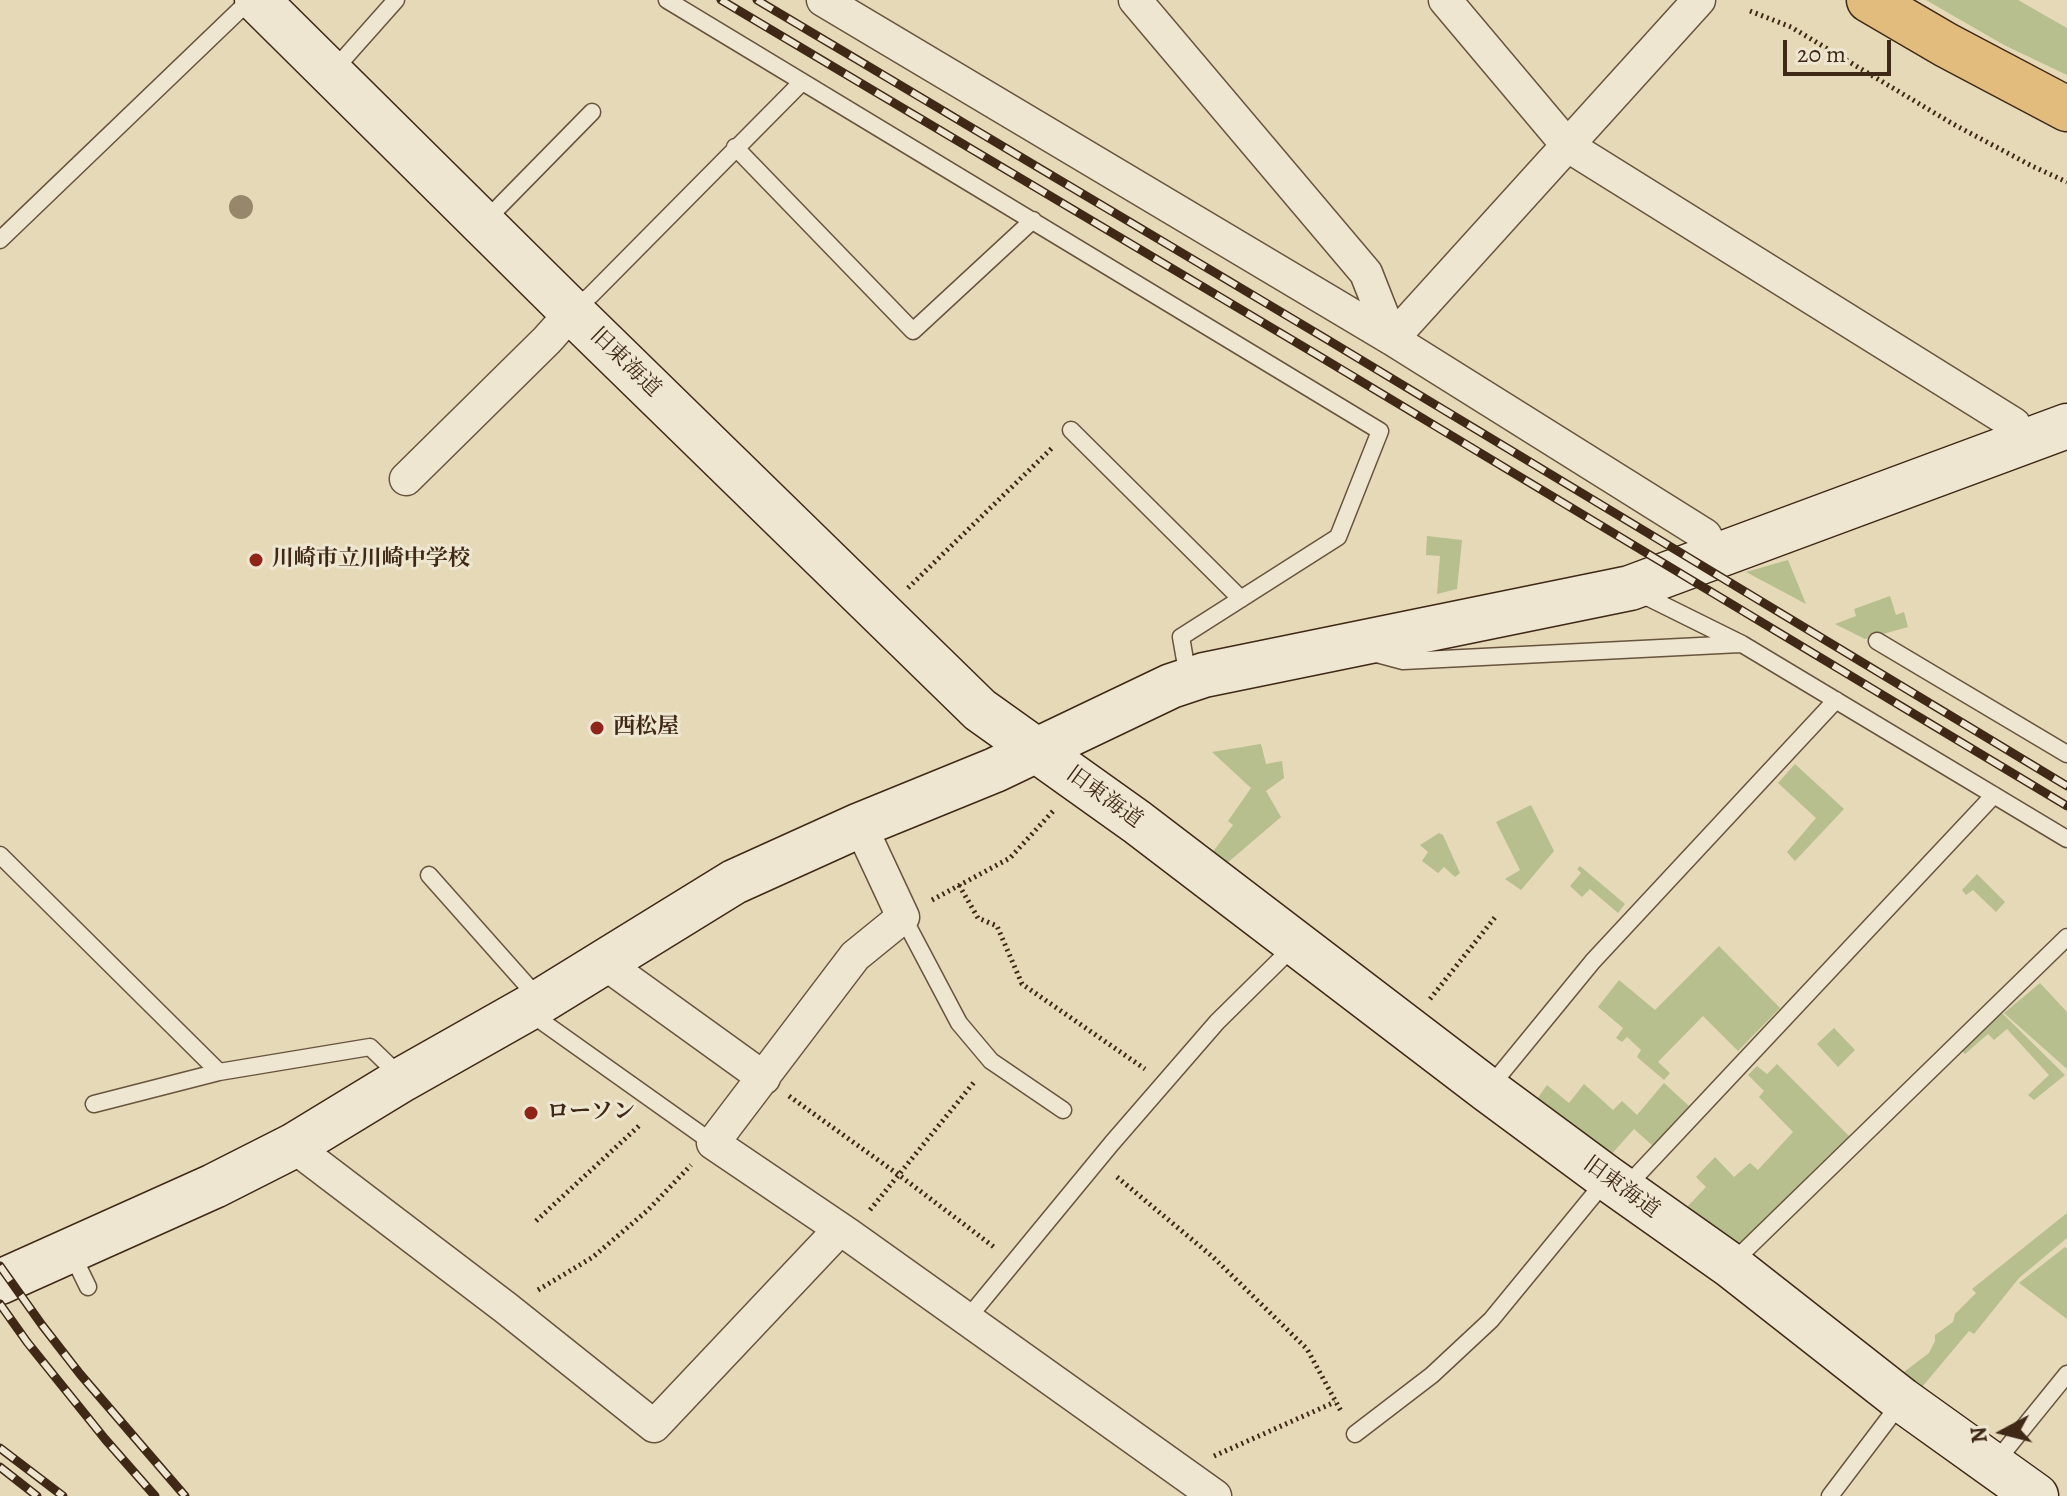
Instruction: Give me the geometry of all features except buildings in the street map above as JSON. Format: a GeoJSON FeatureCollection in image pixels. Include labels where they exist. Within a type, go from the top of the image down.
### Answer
{"type":"FeatureCollection","features":[{"type":"Feature","properties":{"kind":"highway"},"geometry":{"type":"LineString","coordinates":[[1869,0],[2067,109]]}},
{"type":"Feature","properties":{"kind":"street","name":"旧東海道"},"geometry":{"type":"LineString","coordinates":[[257,0],[980,710],[1137,822],[1488,1090],[1730,1265],[1902,1400],[2036,1496]]}},
{"type":"Feature","properties":{"kind":"street"},"geometry":{"type":"LineString","coordinates":[[823,0],[1392,339],[1705,535],[1717,556]]}},
{"type":"Feature","properties":{"kind":"street"},"geometry":{"type":"LineString","coordinates":[[1135,0],[1366,273],[1392,339]]}},
{"type":"Feature","properties":{"kind":"street"},"geometry":{"type":"LineString","coordinates":[[1445,0],[1568,146],[2014,424],[2022,442]]}},
{"type":"Feature","properties":{"kind":"street"},"geometry":{"type":"LineString","coordinates":[[1392,339],[1699,0]]}},
{"type":"Feature","properties":{"kind":"street"},"geometry":{"type":"LineString","coordinates":[[406,479],[572,312]]}},
{"type":"Feature","properties":{"kind":"street"},"geometry":{"type":"LineString","coordinates":[[0,1282],[80,1268],[214,1186],[293,1146],[403,1079],[533,1006],[734,882],[1039,750],[1188,680],[1630,588],[2067,426]]}},
{"type":"Feature","properties":{"kind":"street"},"geometry":{"type":"LineString","coordinates":[[860,825],[903,917],[855,956],[713,1143],[845,1232],[1215,1496]]}},
{"type":"Feature","properties":{"kind":"street"},"geometry":{"type":"LineString","coordinates":[[603,962],[764,1078]]}},
{"type":"Feature","properties":{"kind":"street"},"geometry":{"type":"LineString","coordinates":[[293,1146],[506,1308],[654,1426],[845,1232]]}},
{"type":"Feature","properties":{"kind":"lane"},"geometry":{"type":"LineString","coordinates":[[0,240],[250,0]]}},
{"type":"Feature","properties":{"kind":"lane"},"geometry":{"type":"LineString","coordinates":[[331,73],[396,0]]}},
{"type":"Feature","properties":{"kind":"lane"},"geometry":{"type":"LineString","coordinates":[[667,0],[1380,431],[1338,537],[1181,637],[1188,680]]}},
{"type":"Feature","properties":{"kind":"lane"},"geometry":{"type":"LineString","coordinates":[[572,312],[802,82]]}},
{"type":"Feature","properties":{"kind":"lane"},"geometry":{"type":"LineString","coordinates":[[483,223],[592,112]]}},
{"type":"Feature","properties":{"kind":"lane"},"geometry":{"type":"LineString","coordinates":[[735,147],[913,331],[1033,220]]}},
{"type":"Feature","properties":{"kind":"lane"},"geometry":{"type":"LineString","coordinates":[[1071,430],[1241,599]]}},
{"type":"Feature","properties":{"kind":"lane"},"geometry":{"type":"LineString","coordinates":[[1630,588],[1742,644],[2067,839]]}},
{"type":"Feature","properties":{"kind":"lane"},"geometry":{"type":"LineString","coordinates":[[1877,641],[2067,754]]}},
{"type":"Feature","properties":{"kind":"lane"},"geometry":{"type":"LineString","coordinates":[[1349,647],[1403,661],[1742,644]]}},
{"type":"Feature","properties":{"kind":"lane"},"geometry":{"type":"LineString","coordinates":[[1488,1090],[1593,961],[1836,700]]}},
{"type":"Feature","properties":{"kind":"lane"},"geometry":{"type":"LineString","coordinates":[[1355,1434],[1432,1375],[1491,1320],[1616,1184],[1994,795]]}},
{"type":"Feature","properties":{"kind":"lane"},"geometry":{"type":"LineString","coordinates":[[0,855],[219,1072]]}},
{"type":"Feature","properties":{"kind":"lane"},"geometry":{"type":"LineString","coordinates":[[429,875],[533,1006],[713,1143]]}},
{"type":"Feature","properties":{"kind":"lane"},"geometry":{"type":"LineString","coordinates":[[903,917],[959,1023],[991,1061],[1063,1110]]}},
{"type":"Feature","properties":{"kind":"lane"},"geometry":{"type":"LineString","coordinates":[[1730,1265],[2067,937]]}},
{"type":"Feature","properties":{"kind":"lane"},"geometry":{"type":"LineString","coordinates":[[967,1319],[1217,1022],[1296,945]]}},
{"type":"Feature","properties":{"kind":"lane"},"geometry":{"type":"LineString","coordinates":[[94,1104],[219,1072],[370,1047],[403,1079]]}},
{"type":"Feature","properties":{"kind":"lane"},"geometry":{"type":"LineString","coordinates":[[1993,1465],[2067,1374]]}},
{"type":"Feature","properties":{"kind":"lane"},"geometry":{"type":"LineString","coordinates":[[1830,1496],[1902,1400]]}},
{"type":"Feature","properties":{"kind":"path"},"geometry":{"type":"LineString","coordinates":[[1750,11],[1791,27],[1953,124],[2067,182]]}},
{"type":"Feature","properties":{"kind":"path"},"geometry":{"type":"LineString","coordinates":[[882,613],[1071,430]]}},
{"type":"Feature","properties":{"kind":"path"},"geometry":{"type":"LineString","coordinates":[[1059,804],[1010,858],[959,885],[978,918],[997,926],[1022,984],[1164,1083]]}},
{"type":"Feature","properties":{"kind":"path"},"geometry":{"type":"LineString","coordinates":[[1406,1028],[1496,916]]}},
{"type":"Feature","properties":{"kind":"path"},"geometry":{"type":"LineString","coordinates":[[845,1232],[899,1175],[991,1061]]}},
{"type":"Feature","properties":{"kind":"path"},"geometry":{"type":"LineString","coordinates":[[764,1078],[1014,1262]]}},
{"type":"Feature","properties":{"kind":"path"},"geometry":{"type":"LineString","coordinates":[[536,1221],[661,1105]]}},
{"type":"Feature","properties":{"kind":"path"},"geometry":{"type":"LineString","coordinates":[[506,1308],[593,1257],[648,1210],[713,1143]]}},
{"type":"Feature","properties":{"kind":"path"},"geometry":{"type":"LineString","coordinates":[[1097,1161],[1213,1257],[1307,1349],[1355,1434]]}},
{"type":"Feature","properties":{"kind":"path"},"geometry":{"type":"LineString","coordinates":[[1180,1471],[1335,1402]]}},
{"type":"Feature","properties":{"kind":"green space"},"geometry":{"type":"Polygon","coordinates":[[[1926,0],[2018,0],[2067,28],[2067,75],[2004,45],[1926,0]]]}},
{"type":"Feature","properties":{"kind":"green space"},"geometry":{"type":"Polygon","coordinates":[[[1427,536],[1462,540],[1457,589],[1437,594],[1440,556],[1426,555],[1427,536]]]}},
{"type":"Feature","properties":{"kind":"green space"},"geometry":{"type":"Polygon","coordinates":[[[1788,560],[1806,604],[1746,572],[1788,560]]]}},
{"type":"Feature","properties":{"kind":"green space"},"geometry":{"type":"Polygon","coordinates":[[[1890,596],[1896,615],[1904,612],[1908,627],[1865,639],[1835,624],[1856,616],[1854,609],[1890,596]]]}},
{"type":"Feature","properties":{"kind":"green space"},"geometry":{"type":"Polygon","coordinates":[[[1261,744],[1266,764],[1282,761],[1284,778],[1266,791],[1281,817],[1226,864],[1212,853],[1233,825],[1228,821],[1251,788],[1212,752],[1261,744]]]}},
{"type":"Feature","properties":{"kind":"green space"},"geometry":{"type":"Polygon","coordinates":[[[1795,764],[1844,809],[1795,861],[1787,852],[1816,818],[1778,783],[1795,764]]]}},
{"type":"Feature","properties":{"kind":"green space"},"geometry":{"type":"Polygon","coordinates":[[[1531,805],[1554,851],[1521,890],[1505,879],[1520,870],[1496,822],[1531,805]]]}},
{"type":"Feature","properties":{"kind":"green space"},"geometry":{"type":"Polygon","coordinates":[[[1439,833],[1443,835],[1460,873],[1455,877],[1444,867],[1438,873],[1422,861],[1428,852],[1420,845],[1439,833]]]}},
{"type":"Feature","properties":{"kind":"green space"},"geometry":{"type":"Polygon","coordinates":[[[1580,866],[1625,904],[1618,913],[1590,889],[1582,897],[1570,886],[1581,873],[1577,869],[1580,866]]]}},
{"type":"Feature","properties":{"kind":"green space"},"geometry":{"type":"Polygon","coordinates":[[[1977,874],[2005,902],[1996,912],[1973,890],[1966,895],[1962,890],[1977,874]]]}},
{"type":"Feature","properties":{"kind":"green space"},"geometry":{"type":"Polygon","coordinates":[[[1719,946],[1780,1008],[1738,1051],[1703,1016],[1658,1062],[1670,1073],[1664,1080],[1637,1057],[1641,1050],[1627,1037],[1622,1042],[1616,1038],[1623,1028],[1598,1007],[1619,980],[1655,1010],[1719,946]]]}},
{"type":"Feature","properties":{"kind":"green space"},"geometry":{"type":"Polygon","coordinates":[[[2040,983],[2067,1012],[2067,1069],[2004,1013],[2040,983]]]}},
{"type":"Feature","properties":{"kind":"green space"},"geometry":{"type":"Polygon","coordinates":[[[2001,1012],[2065,1075],[2034,1100],[2028,1095],[2049,1075],[2007,1029],[1994,1040],[1988,1034],[1965,1054],[1960,1049],[2001,1012]]]}},
{"type":"Feature","properties":{"kind":"green space"},"geometry":{"type":"Polygon","coordinates":[[[1834,1028],[1855,1050],[1838,1067],[1817,1044],[1834,1028]]]}},
{"type":"Feature","properties":{"kind":"green space"},"geometry":{"type":"Polygon","coordinates":[[[1777,1064],[1849,1136],[1736,1247],[1687,1207],[1706,1187],[1696,1177],[1715,1157],[1734,1177],[1750,1163],[1758,1170],[1793,1132],[1759,1097],[1764,1091],[1748,1075],[1757,1066],[1767,1074],[1777,1064]]]}},
{"type":"Feature","properties":{"kind":"green space"},"geometry":{"type":"Polygon","coordinates":[[[1664,1083],[1689,1106],[1653,1146],[1634,1129],[1609,1157],[1534,1103],[1547,1085],[1569,1103],[1584,1084],[1613,1110],[1622,1101],[1637,1115],[1664,1083]]]}},
{"type":"Feature","properties":{"kind":"green space"},"geometry":{"type":"Polygon","coordinates":[[[2067,1213],[2067,1238],[2019,1278],[1974,1334],[1969,1331],[1922,1387],[1904,1372],[1929,1353],[1935,1335],[1953,1322],[1955,1314],[1976,1293],[1972,1289],[2067,1213]]]}},
{"type":"Feature","properties":{"kind":"green space"},"geometry":{"type":"Polygon","coordinates":[[[2065,1247],[2067,1249],[2067,1319],[2019,1283],[2065,1247]]]}},
{"type":"Feature","properties":{"kind":"railway"},"geometry":{"type":"LineString","coordinates":[[721,0],[2067,806]]}},
{"type":"Feature","properties":{"kind":"railway"},"geometry":{"type":"LineString","coordinates":[[757,0],[2067,786]]}},
{"type":"Feature","properties":{"kind":"railway"},"geometry":{"type":"LineString","coordinates":[[0,1266],[80,1374],[185,1496]]}},
{"type":"Feature","properties":{"kind":"railway"},"geometry":{"type":"LineString","coordinates":[[0,1304],[105,1439],[155,1496]]}},
{"type":"Feature","properties":{"kind":"railway"},"geometry":{"type":"LineString","coordinates":[[0,1448],[63,1496]]}},
{"type":"Feature","properties":{"kind":"railway"},"geometry":{"type":"LineString","coordinates":[[0,1467],[37,1496]]}},
{"type":"Feature","properties":{"kind":"place","name":"川崎市立川崎中学校"},"geometry":{"type":"Point","coordinates":[256,560]}},
{"type":"Feature","properties":{"kind":"place","name":"西松屋"},"geometry":{"type":"Point","coordinates":[597,728]}},
{"type":"Feature","properties":{"kind":"place","name":"ローソン"},"geometry":{"type":"Point","coordinates":[531,1113]}}]}
